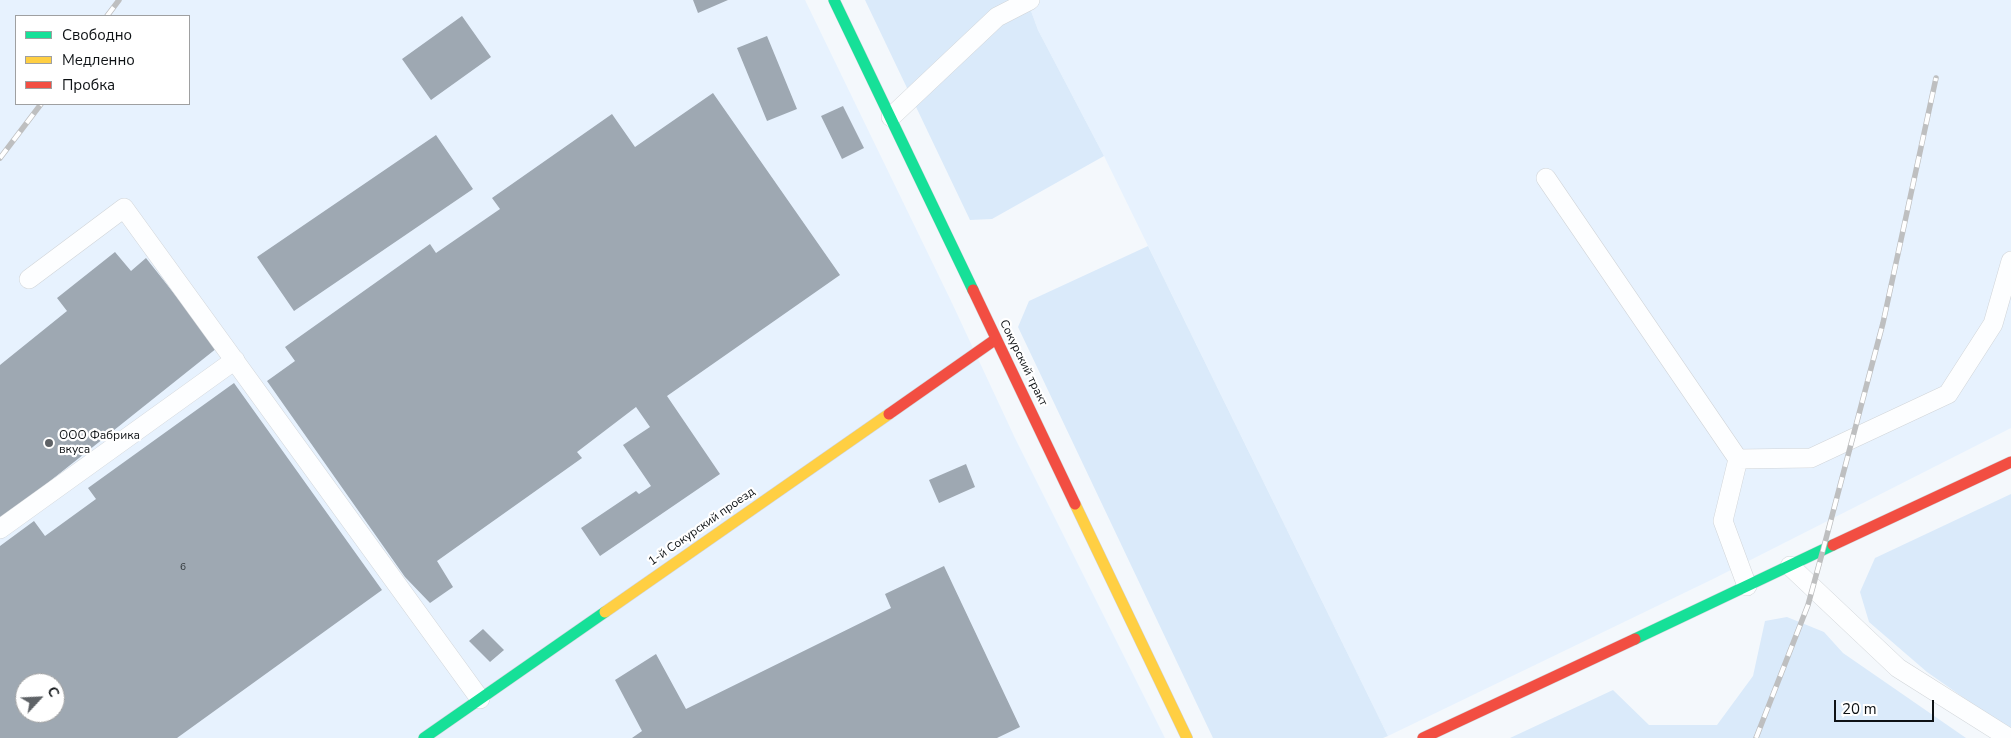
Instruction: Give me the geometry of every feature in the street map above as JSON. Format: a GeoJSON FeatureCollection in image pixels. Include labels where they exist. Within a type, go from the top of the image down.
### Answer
{"type":"FeatureCollection","features":[{"type":"Feature","properties":{"kind":"street","name":"Сокурский тракт"},"geometry":{"type":"LineString","coordinates":[[834,0],[1187,738]]}},
{"type":"Feature","properties":{"kind":"street","name":"1-й Сокурский проезд"},"geometry":{"type":"LineString","coordinates":[[424,738],[996,339]]}},
{"type":"Feature","properties":{"kind":"street"},"geometry":{"type":"LineString","coordinates":[[1423,738],[2011,462]]}},
{"type":"Feature","properties":{"kind":"lane"},"geometry":{"type":"LineString","coordinates":[[891,116],[997,17],[1030,0]]}},
{"type":"Feature","properties":{"kind":"lane"},"geometry":{"type":"LineString","coordinates":[[1546,178],[1738,459],[1722,521],[1747,586]]}},
{"type":"Feature","properties":{"kind":"lane"},"geometry":{"type":"LineString","coordinates":[[29,279],[124,208],[480,699]]}},
{"type":"Feature","properties":{"kind":"lane"},"geometry":{"type":"LineString","coordinates":[[1738,459],[1811,458],[1948,394],[2002,324],[2011,261]]}},
{"type":"Feature","properties":{"kind":"lane"},"geometry":{"type":"LineString","coordinates":[[0,529],[235,360]]}},
{"type":"Feature","properties":{"kind":"lane"},"geometry":{"type":"LineString","coordinates":[[1790,566],[1898,668],[2009,738]]}},
{"type":"Feature","properties":{"kind":"shaded area"},"geometry":{"type":"Polygon","coordinates":[[[0,0],[805,0],[952,303],[1014,436],[1165,738],[0,738],[0,0]]]}},
{"type":"Feature","properties":{"kind":"shaded area"},"geometry":{"type":"Polygon","coordinates":[[[865,0],[1027,0],[1038,30],[1104,156],[992,219],[970,220],[865,0]]]}},
{"type":"Feature","properties":{"kind":"shaded area"},"geometry":{"type":"Polygon","coordinates":[[[1027,0],[2011,0],[2011,428],[1713,579],[1388,736],[1104,156],[1038,30],[1027,0]]]}},
{"type":"Feature","properties":{"kind":"shaded area"},"geometry":{"type":"Polygon","coordinates":[[[1148,246],[1388,736],[1383,738],[1213,738],[1018,327],[1029,301],[1148,246]]]}},
{"type":"Feature","properties":{"kind":"shaded area"},"geometry":{"type":"Polygon","coordinates":[[[2011,494],[2011,731],[1927,672],[1869,622],[1860,592],[1875,558],[2011,494]]]}},
{"type":"Feature","properties":{"kind":"shaded area"},"geometry":{"type":"Polygon","coordinates":[[[1787,617],[1824,632],[1843,653],[1966,738],[1510,738],[1613,690],[1649,725],[1717,725],[1753,676],[1765,621],[1787,617]]]}},
{"type":"Feature","properties":{"kind":"building"},"geometry":{"type":"Polygon","coordinates":[[[693,0],[728,0],[698,13],[693,0]]]}},
{"type":"Feature","properties":{"kind":"building"},"geometry":{"type":"Polygon","coordinates":[[[462,16],[491,57],[431,100],[402,59],[462,16]]]}},
{"type":"Feature","properties":{"kind":"building"},"geometry":{"type":"Polygon","coordinates":[[[767,36],[797,109],[767,121],[737,48],[767,36]]]}},
{"type":"Feature","properties":{"kind":"building"},"geometry":{"type":"Polygon","coordinates":[[[713,93],[840,275],[667,396],[720,474],[600,556],[581,528],[636,491],[639,494],[651,486],[623,445],[650,427],[636,407],[577,452],[582,458],[437,561],[453,587],[430,603],[405,577],[267,381],[295,361],[285,347],[430,244],[436,253],[500,209],[492,198],[612,114],[635,147],[713,93]]]}},
{"type":"Feature","properties":{"kind":"building"},"geometry":{"type":"Polygon","coordinates":[[[843,106],[864,148],[842,159],[821,116],[843,106]]]}},
{"type":"Feature","properties":{"kind":"building"},"geometry":{"type":"Polygon","coordinates":[[[436,135],[473,189],[294,311],[257,257],[436,135]]]}},
{"type":"Feature","properties":{"kind":"building","name":"ООО Фабрика вкуса"},"geometry":{"type":"Polygon","coordinates":[[[115,252],[131,271],[146,258],[217,348],[0,521],[0,365],[67,311],[57,298],[115,252]]]}},
{"type":"Feature","properties":{"kind":"building"},"geometry":{"type":"Polygon","coordinates":[[[234,383],[382,590],[177,738],[0,738],[0,546],[34,521],[45,536],[96,499],[88,488],[234,383]]]}},
{"type":"Feature","properties":{"kind":"building"},"geometry":{"type":"Polygon","coordinates":[[[966,464],[975,487],[939,503],[929,480],[966,464]]]}},
{"type":"Feature","properties":{"kind":"building"},"geometry":{"type":"Polygon","coordinates":[[[944,566],[1020,727],[997,738],[632,738],[642,731],[615,680],[656,654],[686,709],[891,608],[885,594],[944,566]]]}},
{"type":"Feature","properties":{"kind":"building"},"geometry":{"type":"Polygon","coordinates":[[[483,629],[504,650],[490,662],[469,641],[483,629]]]}},
{"type":"Feature","properties":{"kind":"railway"},"geometry":{"type":"LineString","coordinates":[[108,15],[119,0]]}},
{"type":"Feature","properties":{"kind":"railway"},"geometry":{"type":"LineString","coordinates":[[1756,738],[1808,605],[1883,323],[1936,78]]}},
{"type":"Feature","properties":{"kind":"railway"},"geometry":{"type":"LineString","coordinates":[[0,158],[40,105]]}},
{"type":"Feature","properties":{"kind":"traffic: fast"},"geometry":{"type":"LineString","coordinates":[[834,0],[973,290]]}},
{"type":"Feature","properties":{"kind":"traffic: fast"},"geometry":{"type":"LineString","coordinates":[[1635,639],[1833,545]]}},
{"type":"Feature","properties":{"kind":"traffic: fast"},"geometry":{"type":"LineString","coordinates":[[424,738],[605,612]]}},
{"type":"Feature","properties":{"kind":"traffic: slow"},"geometry":{"type":"LineString","coordinates":[[605,612],[889,414]]}},
{"type":"Feature","properties":{"kind":"traffic: slow"},"geometry":{"type":"LineString","coordinates":[[1075,504],[1187,738]]}},
{"type":"Feature","properties":{"kind":"traffic: jam"},"geometry":{"type":"LineString","coordinates":[[973,290],[1075,504]]}},
{"type":"Feature","properties":{"kind":"traffic: jam"},"geometry":{"type":"LineString","coordinates":[[889,414],[996,339]]}},
{"type":"Feature","properties":{"kind":"traffic: jam"},"geometry":{"type":"LineString","coordinates":[[1833,545],[2011,462]]}},
{"type":"Feature","properties":{"kind":"traffic: jam"},"geometry":{"type":"LineString","coordinates":[[1423,738],[1635,639]]}},
{"type":"Feature","properties":{"kind":"place","name":"ООО Фабрика вкуса"},"geometry":{"type":"Point","coordinates":[49,443]}}]}
